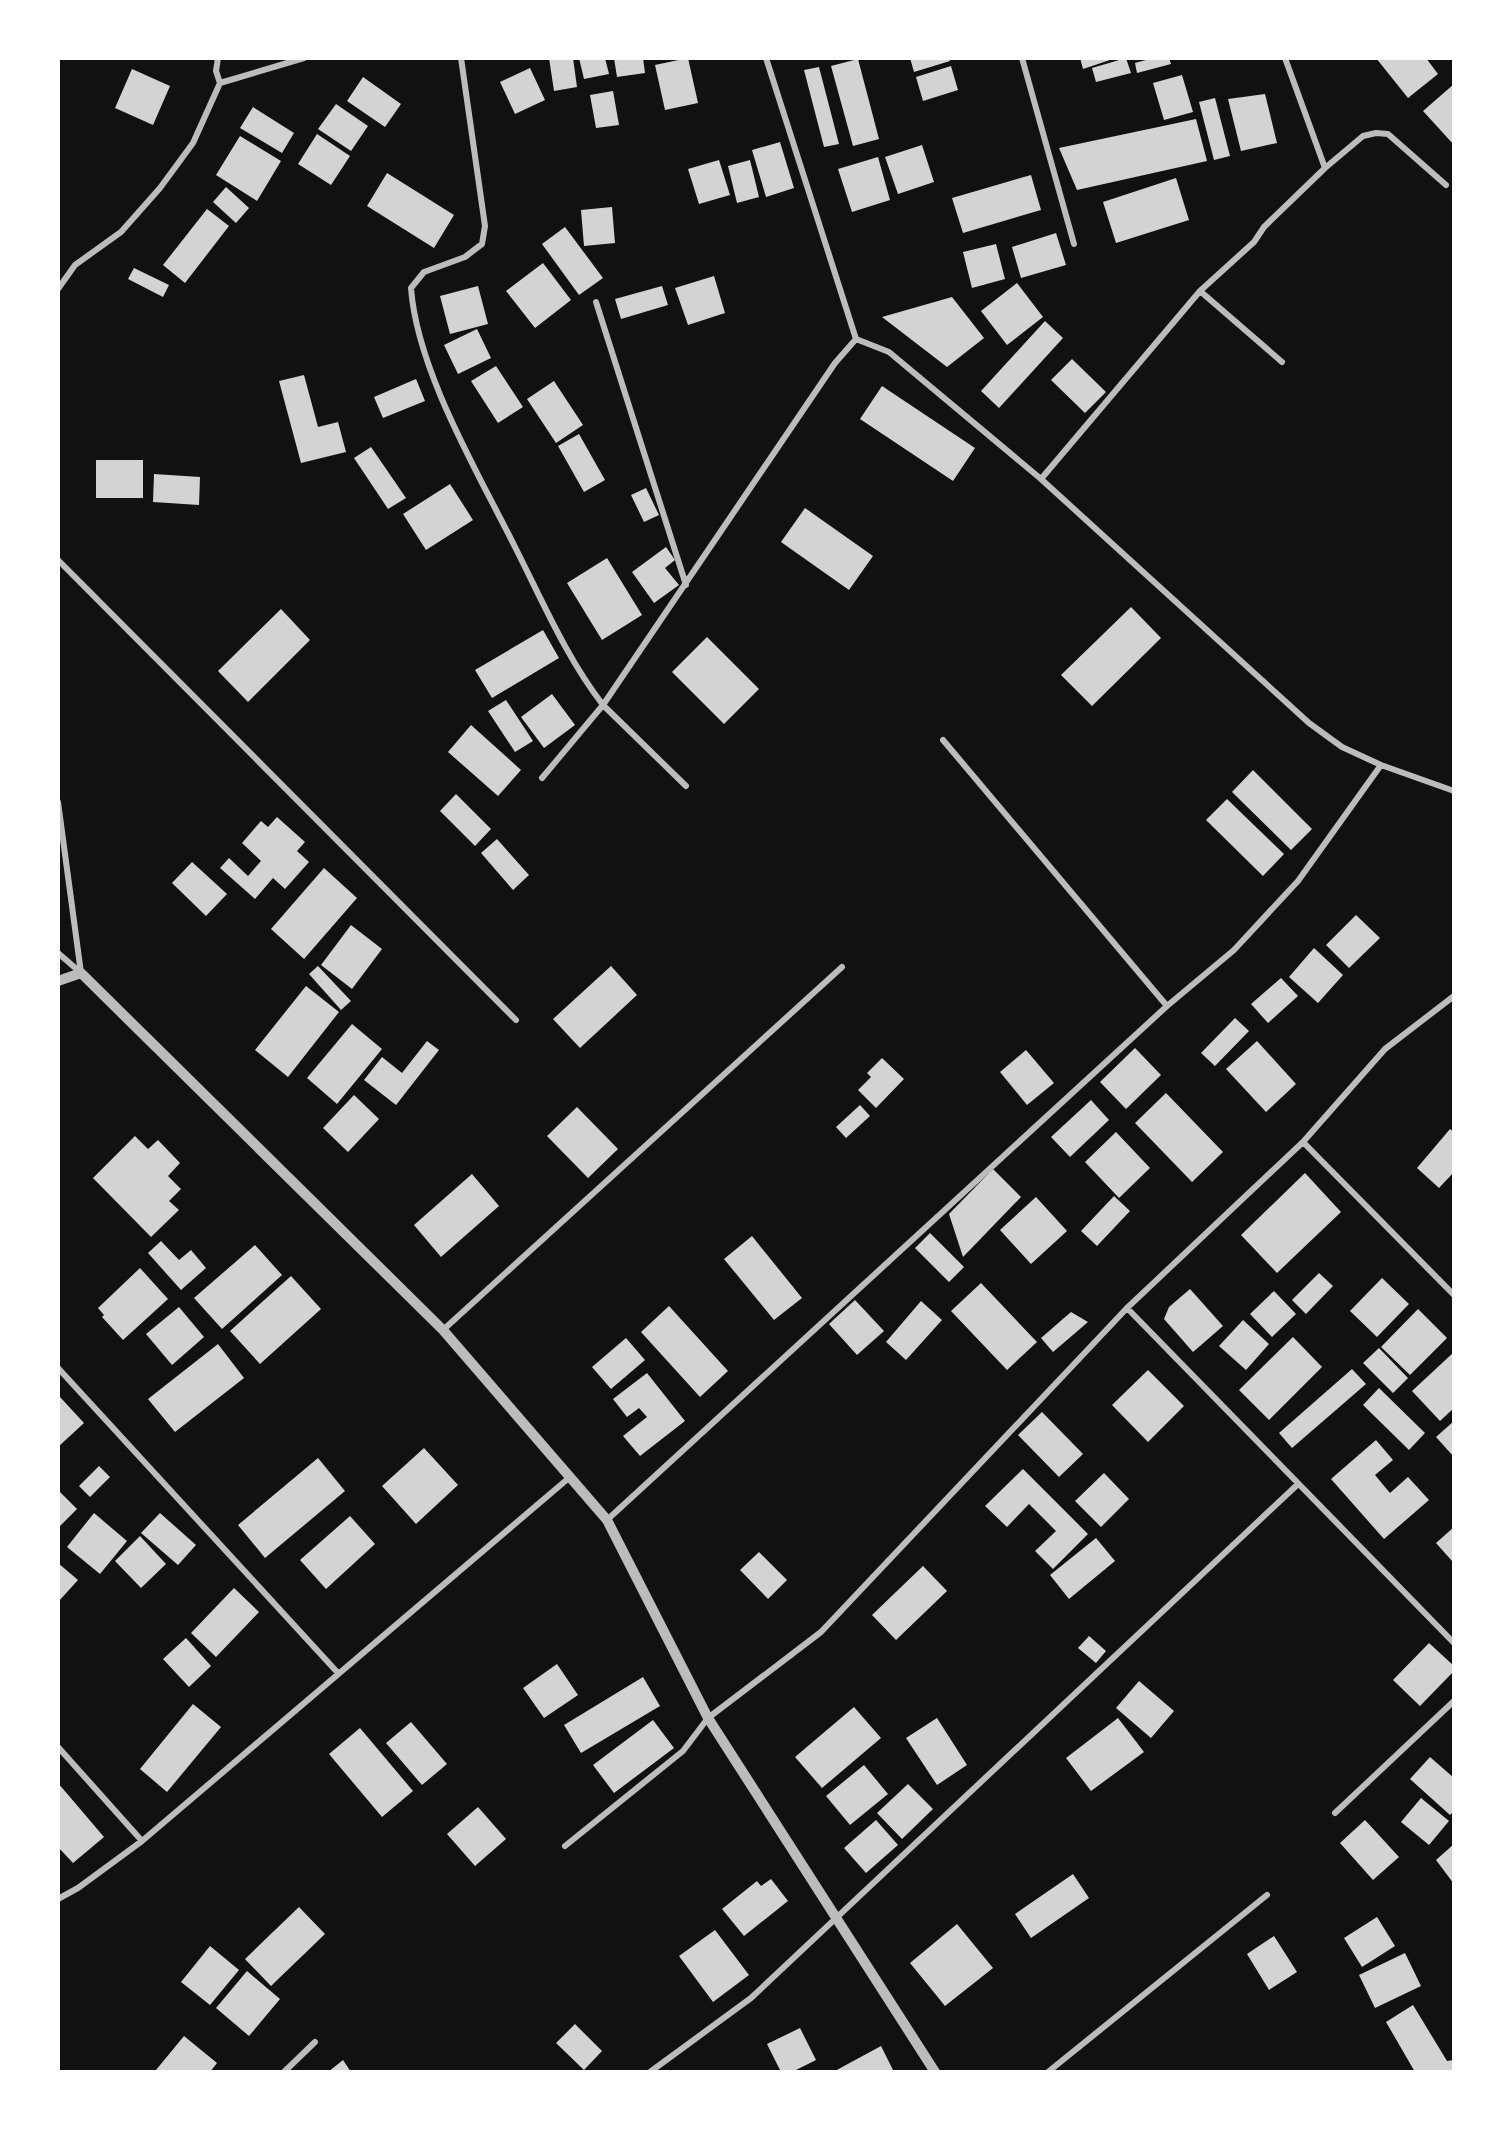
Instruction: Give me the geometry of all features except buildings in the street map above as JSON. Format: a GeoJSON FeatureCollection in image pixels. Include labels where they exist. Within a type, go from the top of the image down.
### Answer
{"type":"FeatureCollection","features":[{"type":"Feature","properties":{"kind":"street"},"geometry":{"type":"LineString","coordinates":[[58,289],[75,265],[121,232],[160,188],[193,143],[220,83],[216,71],[218,58]]}},
{"type":"Feature","properties":{"kind":"street"},"geometry":{"type":"LineString","coordinates":[[220,83],[304,58]]}},
{"type":"Feature","properties":{"kind":"street"},"geometry":{"type":"LineString","coordinates":[[461,58],[485,226],[482,244],[465,257],[423,272],[411,288],[412,311],[420,339],[452,421],[574,665],[603,705],[687,786]]}},
{"type":"Feature","properties":{"kind":"street"},"geometry":{"type":"LineString","coordinates":[[766,58],[856,339]]}},
{"type":"Feature","properties":{"kind":"street"},"geometry":{"type":"LineString","coordinates":[[1022,58],[1074,244]]}},
{"type":"Feature","properties":{"kind":"street"},"geometry":{"type":"LineString","coordinates":[[1285,58],[1325,168]]}},
{"type":"Feature","properties":{"kind":"street"},"geometry":{"type":"LineString","coordinates":[[1041,479],[1200,291],[1254,242],[1264,227],[1325,168],[1363,136],[1376,133],[1388,134],[1446,184]]}},
{"type":"Feature","properties":{"kind":"street"},"geometry":{"type":"LineString","coordinates":[[1200,291],[1282,362]]}},
{"type":"Feature","properties":{"kind":"street"},"geometry":{"type":"LineString","coordinates":[[596,302],[686,585]]}},
{"type":"Feature","properties":{"kind":"street"},"geometry":{"type":"LineString","coordinates":[[542,778],[603,705],[835,363],[856,339]]}},
{"type":"Feature","properties":{"kind":"street"},"geometry":{"type":"LineString","coordinates":[[856,339],[889,352],[1041,479],[1309,723],[1342,747],[1381,765],[1454,791]]}},
{"type":"Feature","properties":{"kind":"street"},"geometry":{"type":"LineString","coordinates":[[58,560],[516,1020]]}},
{"type":"Feature","properties":{"kind":"street"},"geometry":{"type":"LineString","coordinates":[[943,740],[1167,1006]]}},
{"type":"Feature","properties":{"kind":"street"},"geometry":{"type":"LineString","coordinates":[[607,1520],[1167,1006],[1234,950],[1298,881],[1381,765]]}},
{"type":"Feature","properties":{"kind":"street"},"geometry":{"type":"LineString","coordinates":[[58,802],[81,973]]}},
{"type":"Feature","properties":{"kind":"street"},"geometry":{"type":"LineString","coordinates":[[58,953],[81,973],[442,1330],[607,1520],[708,1718],[833,1917],[935,2072]]}},
{"type":"Feature","properties":{"kind":"street"},"geometry":{"type":"LineString","coordinates":[[442,1330],[842,967]]}},
{"type":"Feature","properties":{"kind":"street"},"geometry":{"type":"LineString","coordinates":[[58,981],[81,973]]}},
{"type":"Feature","properties":{"kind":"street"},"geometry":{"type":"LineString","coordinates":[[565,1846],[683,1751],[708,1718],[821,1632],[1127,1308],[1304,1142],[1385,1049],[1454,996]]}},
{"type":"Feature","properties":{"kind":"street"},"geometry":{"type":"LineString","coordinates":[[1304,1142],[1454,1295]]}},
{"type":"Feature","properties":{"kind":"street"},"geometry":{"type":"LineString","coordinates":[[1127,1308],[1297,1485],[1454,1643]]}},
{"type":"Feature","properties":{"kind":"street"},"geometry":{"type":"LineString","coordinates":[[58,1368],[338,1673]]}},
{"type":"Feature","properties":{"kind":"street"},"geometry":{"type":"LineString","coordinates":[[58,1899],[78,1888],[142,1841],[570,1477]]}},
{"type":"Feature","properties":{"kind":"street"},"geometry":{"type":"LineString","coordinates":[[651,2072],[751,1998],[833,1917],[1297,1485]]}},
{"type":"Feature","properties":{"kind":"street"},"geometry":{"type":"LineString","coordinates":[[1335,1813],[1454,1701]]}},
{"type":"Feature","properties":{"kind":"street"},"geometry":{"type":"LineString","coordinates":[[58,1747],[142,1841]]}},
{"type":"Feature","properties":{"kind":"street"},"geometry":{"type":"LineString","coordinates":[[1048,2072],[1267,1895]]}},
{"type":"Feature","properties":{"kind":"street"},"geometry":{"type":"LineString","coordinates":[[284,2072],[315,2042]]}}]}
